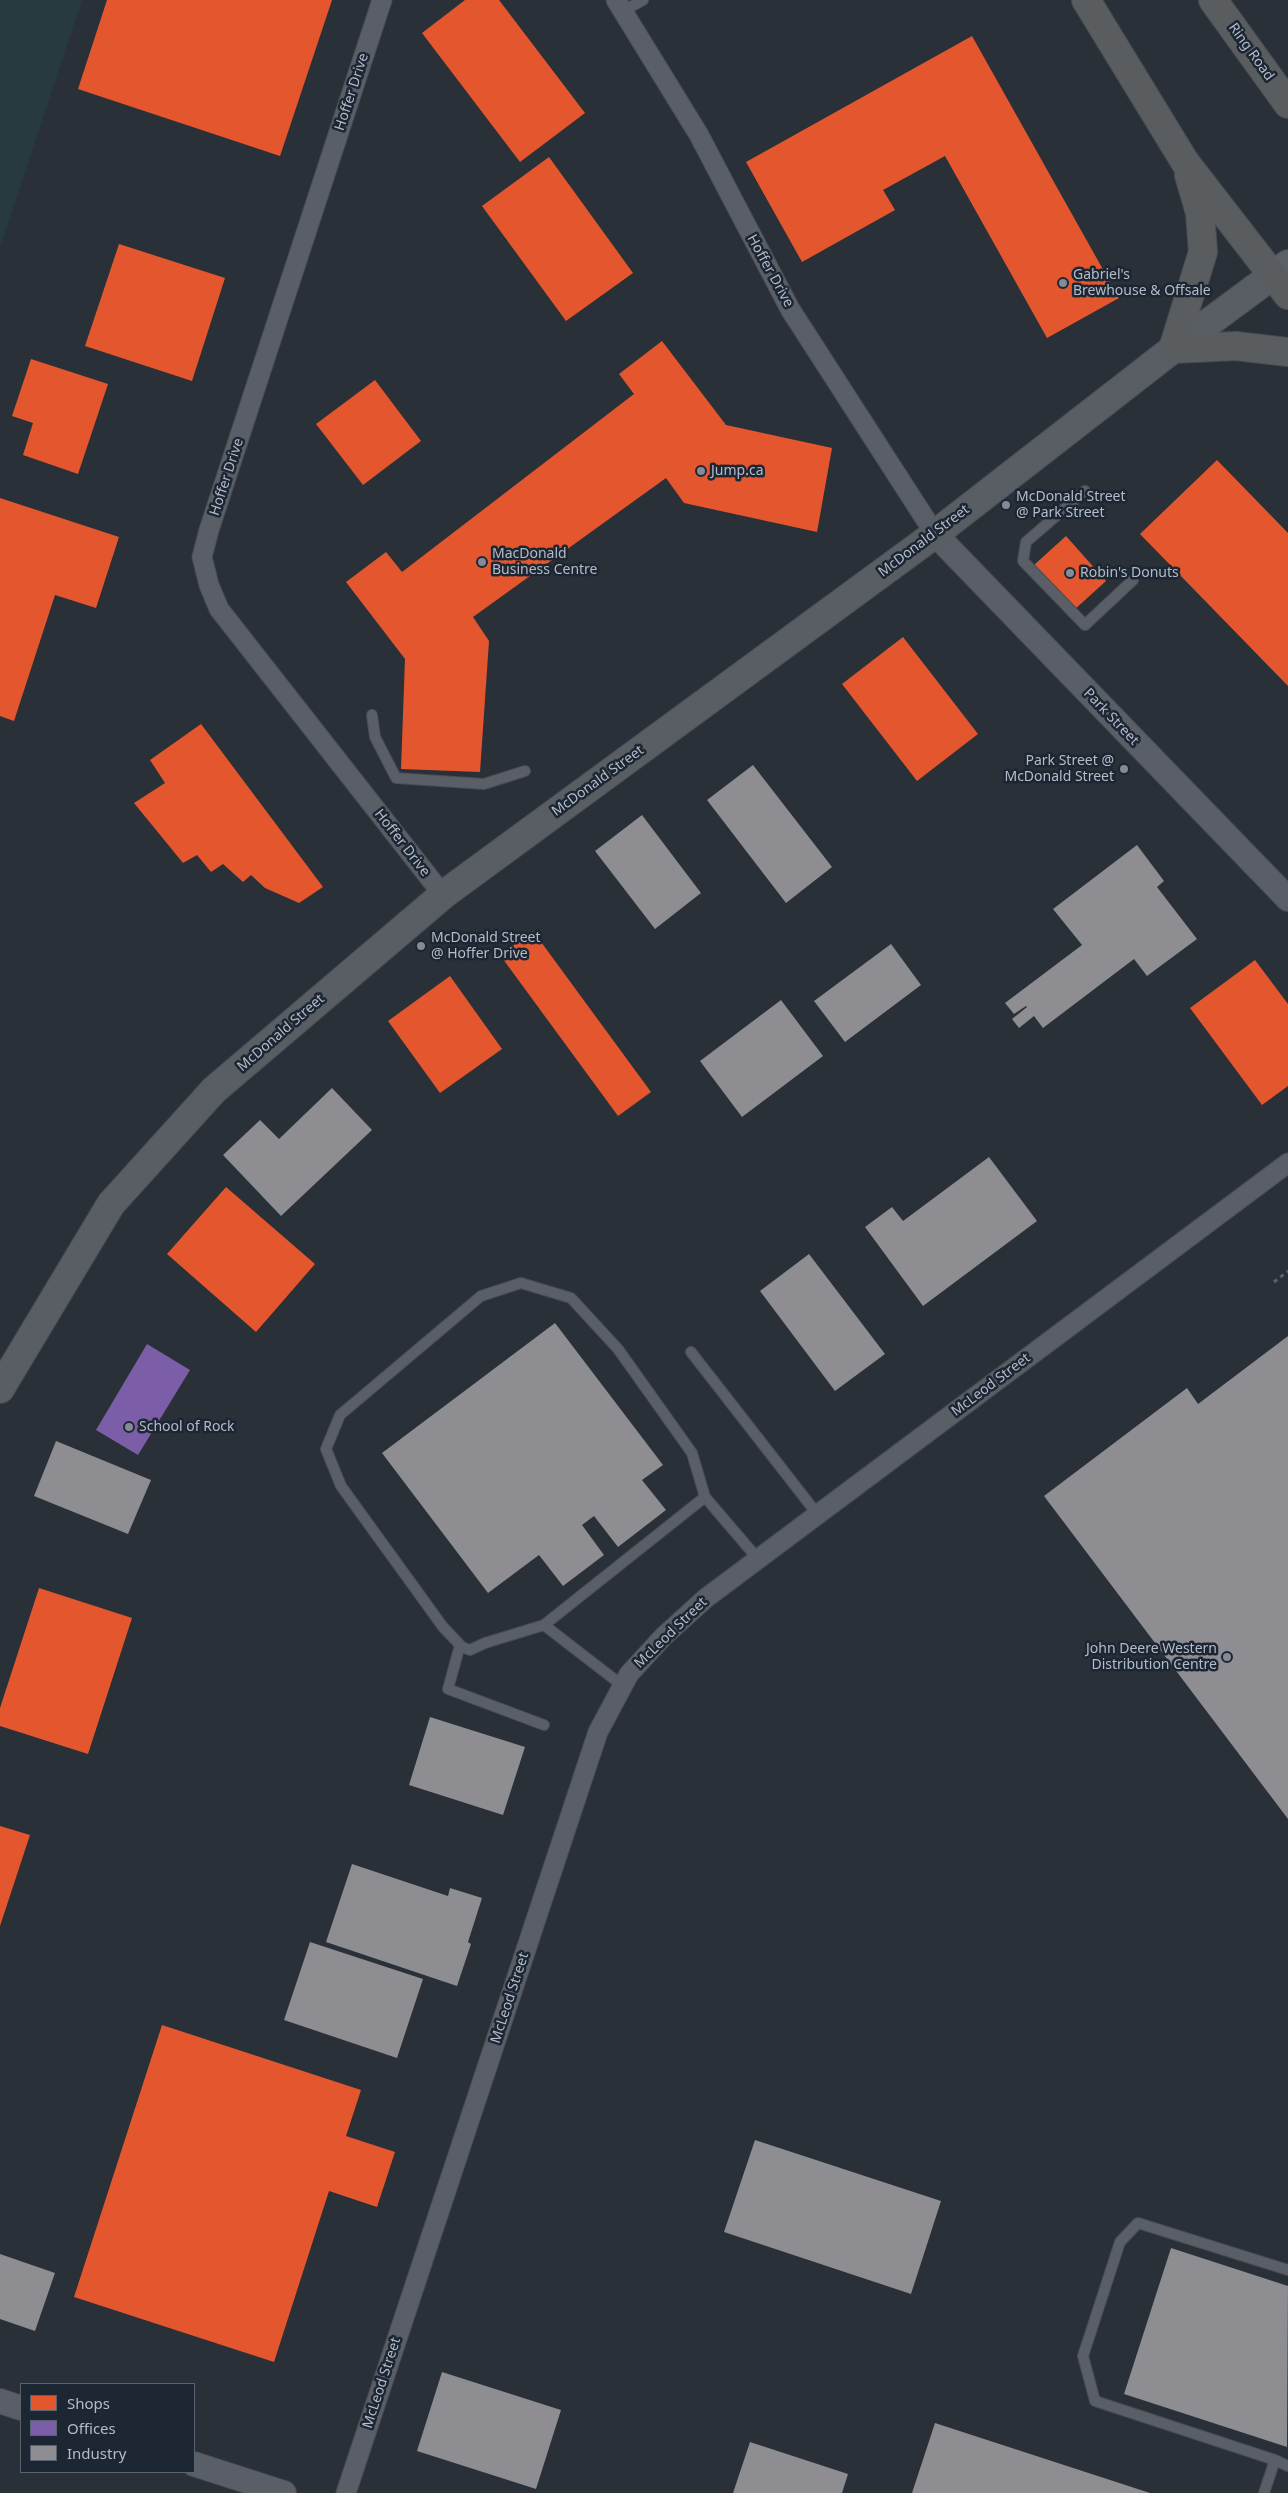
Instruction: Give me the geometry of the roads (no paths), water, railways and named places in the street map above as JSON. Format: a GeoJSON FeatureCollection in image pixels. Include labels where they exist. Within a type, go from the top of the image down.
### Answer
{"type":"FeatureCollection","features":[{"type":"Feature","properties":{"kind":"highway"},"geometry":{"type":"LineString","coordinates":[[1086,0],[1186,162],[1283,278]]}},
{"type":"Feature","properties":{"kind":"highway","name":"Ring Road"},"geometry":{"type":"LineString","coordinates":[[1213,0],[1288,104]]}},
{"type":"Feature","properties":{"kind":"highway"},"geometry":{"type":"LineString","coordinates":[[1186,162],[1200,213],[1203,252],[1173,349],[1236,346],[1288,352]]}},
{"type":"Feature","properties":{"kind":"main road","name":"McDonald Street"},"geometry":{"type":"LineString","coordinates":[[0,1389],[107,1211],[214,1090],[443,895],[935,534],[1173,349],[1283,278]]}},
{"type":"Feature","properties":{"kind":"street","name":"Hoffer Drive"},"geometry":{"type":"LineString","coordinates":[[382,0],[209,530],[202,557],[208,585],[219,609],[443,895]]}},
{"type":"Feature","properties":{"kind":"street","name":"Hoffer Drive"},"geometry":{"type":"LineString","coordinates":[[620,6],[698,135],[790,309],[935,534]]}},
{"type":"Feature","properties":{"kind":"street","name":"Park Street"},"geometry":{"type":"LineString","coordinates":[[935,534],[1288,899]]}},
{"type":"Feature","properties":{"kind":"street","name":"McLeod Street"},"geometry":{"type":"LineString","coordinates":[[346,2493],[598,1732],[630,1674],[664,1636],[706,1598],[1288,1163]]}},
{"type":"Feature","properties":{"kind":"street"},"geometry":{"type":"LineString","coordinates":[[0,2401],[20,2408]]}},
{"type":"Feature","properties":{"kind":"street"},"geometry":{"type":"LineString","coordinates":[[195,2464],[284,2493]]}},
{"type":"Feature","properties":{"kind":"lane"},"geometry":{"type":"LineString","coordinates":[[620,6],[643,0]]}},
{"type":"Feature","properties":{"kind":"lane"},"geometry":{"type":"LineString","coordinates":[[1085,491],[1026,542],[1023,561],[1085,625],[1133,580]]}},
{"type":"Feature","properties":{"kind":"lane"},"geometry":{"type":"LineString","coordinates":[[372,715],[375,737],[396,778],[484,784],[526,771]]}},
{"type":"Feature","properties":{"kind":"lane"},"geometry":{"type":"LineString","coordinates":[[705,1497],[544,1625],[485,1643],[470,1650],[460,1645],[443,1627],[341,1486],[326,1449],[340,1415],[481,1296],[521,1283],[571,1298],[618,1350],[692,1453],[705,1497],[758,1559]]}},
{"type":"Feature","properties":{"kind":"lane"},"geometry":{"type":"LineString","coordinates":[[691,1352],[818,1515]]}},
{"type":"Feature","properties":{"kind":"lane"},"geometry":{"type":"LineString","coordinates":[[544,1625],[623,1686]]}},
{"type":"Feature","properties":{"kind":"lane"},"geometry":{"type":"LineString","coordinates":[[460,1645],[448,1688],[544,1725]]}},
{"type":"Feature","properties":{"kind":"lane"},"geometry":{"type":"LineString","coordinates":[[1288,2270],[1138,2223],[1120,2242],[1083,2356],[1095,2401],[1275,2460],[1288,2466]]}},
{"type":"Feature","properties":{"kind":"lane"},"geometry":{"type":"LineString","coordinates":[[1264,2493],[1275,2460]]}},
{"type":"Feature","properties":{"kind":"place","name":"Gabriel's Brewhouse & Offsale"},"geometry":{"type":"Point","coordinates":[1063,283]}},
{"type":"Feature","properties":{"kind":"place","name":"Jump.ca"},"geometry":{"type":"Point","coordinates":[701,471]}},
{"type":"Feature","properties":{"kind":"place","name":"McDonald Street @ Park Street"},"geometry":{"type":"Point","coordinates":[1006,505]}},
{"type":"Feature","properties":{"kind":"place","name":"MacDonald Business Centre"},"geometry":{"type":"Point","coordinates":[482,562]}},
{"type":"Feature","properties":{"kind":"place","name":"Robin's Donuts"},"geometry":{"type":"Point","coordinates":[1070,573]}},
{"type":"Feature","properties":{"kind":"place","name":"Park Street @ McDonald Street"},"geometry":{"type":"Point","coordinates":[1124,769]}},
{"type":"Feature","properties":{"kind":"place","name":"McDonald Street @ Hoffer Drive"},"geometry":{"type":"Point","coordinates":[421,946]}},
{"type":"Feature","properties":{"kind":"place","name":"School of Rock"},"geometry":{"type":"Point","coordinates":[129,1427]}},
{"type":"Feature","properties":{"kind":"place","name":"John Deere Western Distribution Centre"},"geometry":{"type":"Point","coordinates":[1227,1657]}}]}
